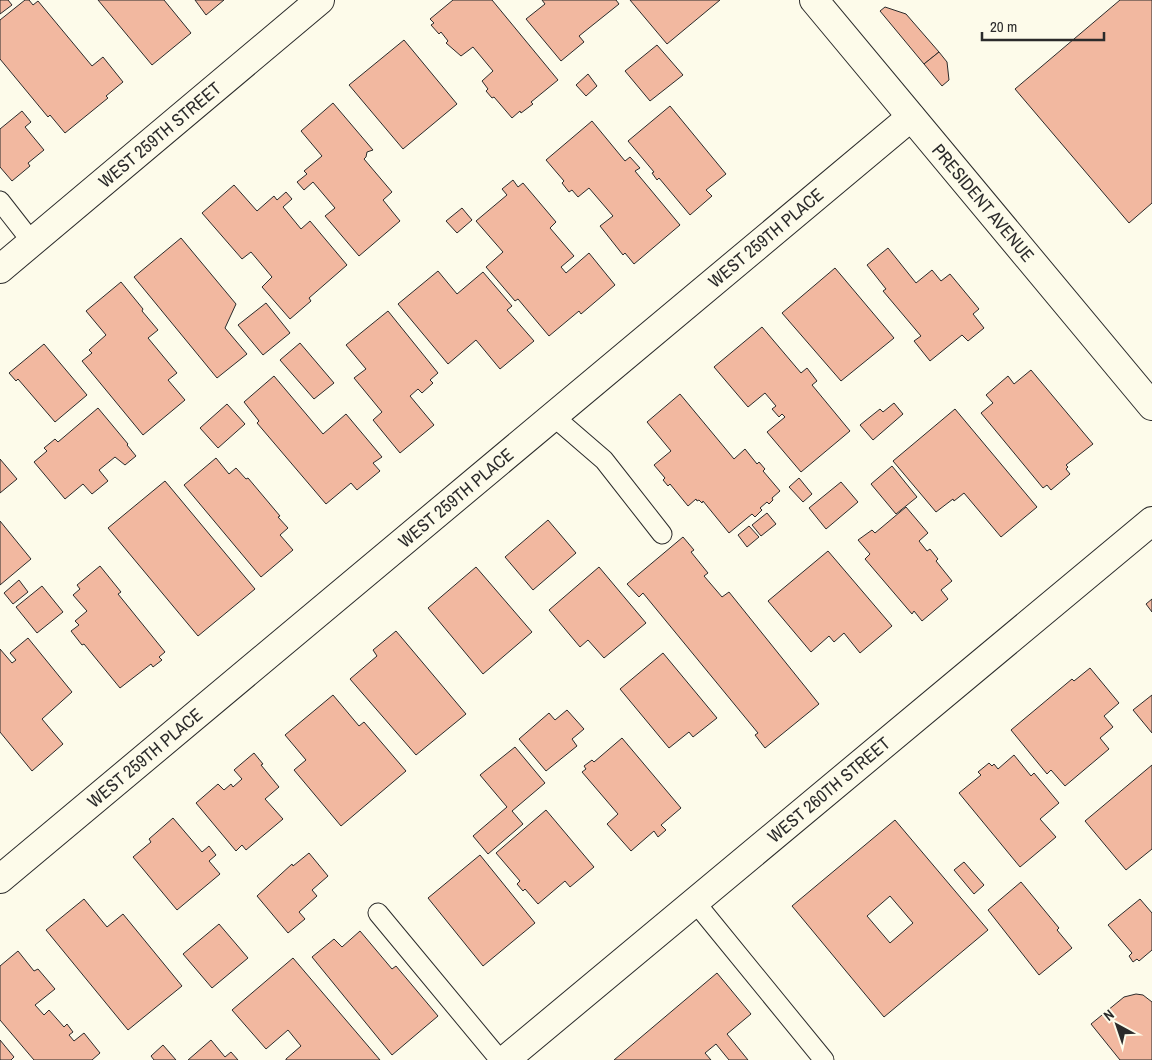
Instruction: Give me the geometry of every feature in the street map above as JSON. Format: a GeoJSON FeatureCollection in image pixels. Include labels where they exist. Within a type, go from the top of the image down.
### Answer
{"type":"FeatureCollection","features":[{"type":"Feature","properties":{"kind":"street","name":"WEST 259TH STREET"},"geometry":{"type":"LineString","coordinates":[[0,269],[320,0]]}},
{"type":"Feature","properties":{"kind":"street","name":"PRESIDENT AVENUE"},"geometry":{"type":"LineString","coordinates":[[814,0],[1152,406]]}},
{"type":"Feature","properties":{"kind":"street","name":"WEST 259TH PLACE"},"geometry":{"type":"LineString","coordinates":[[0,879],[911,117]]}},
{"type":"Feature","properties":{"kind":"street","name":"WEST 260TH STREET"},"geometry":{"type":"LineString","coordinates":[[505,1060],[1152,520]]}},
{"type":"Feature","properties":{"kind":"lane"},"geometry":{"type":"LineString","coordinates":[[0,201],[32,242]]}},
{"type":"Feature","properties":{"kind":"lane"},"geometry":{"type":"LineString","coordinates":[[553,416],[604,460],[662,534]]}},
{"type":"Feature","properties":{"kind":"lane"},"geometry":{"type":"LineString","coordinates":[[695,902],[824,1060]]}},
{"type":"Feature","properties":{"kind":"lane"},"geometry":{"type":"LineString","coordinates":[[378,913],[500,1060]]}},
{"type":"Feature","properties":{"kind":"building"},"geometry":{"type":"Polygon","coordinates":[[[0,0],[8,0],[12,5],[0,14],[0,0]]]}},
{"type":"Feature","properties":{"kind":"building"},"geometry":{"type":"Polygon","coordinates":[[[25,0],[29,0],[33,5],[38,1],[92,66],[103,57],[123,82],[106,96],[108,98],[65,133],[50,115],[48,117],[0,59],[0,20],[25,0]]]}},
{"type":"Feature","properties":{"kind":"building"},"geometry":{"type":"Polygon","coordinates":[[[98,0],[164,0],[191,33],[152,65],[98,0]]]}},
{"type":"Feature","properties":{"kind":"building"},"geometry":{"type":"Polygon","coordinates":[[[195,0],[224,0],[206,15],[195,0]]]}},
{"type":"Feature","properties":{"kind":"building"},"geometry":{"type":"Polygon","coordinates":[[[453,0],[492,0],[558,80],[531,102],[533,104],[512,118],[494,97],[492,98],[486,91],[488,89],[482,81],[493,71],[473,47],[461,56],[446,43],[448,41],[441,32],[439,34],[431,25],[434,23],[430,19],[453,0]]]}},
{"type":"Feature","properties":{"kind":"building"},"geometry":{"type":"Polygon","coordinates":[[[542,0],[616,0],[619,4],[579,36],[584,42],[561,61],[526,19],[545,4],[542,0]]]}},
{"type":"Feature","properties":{"kind":"building"},"geometry":{"type":"Polygon","coordinates":[[[630,0],[720,0],[667,44],[630,0]]]}},
{"type":"Feature","properties":{"kind":"building"},"geometry":{"type":"Polygon","coordinates":[[[1120,0],[1152,0],[1152,203],[1129,223],[1015,89],[1120,0]]]}},
{"type":"Feature","properties":{"kind":"building"},"geometry":{"type":"Polygon","coordinates":[[[885,7],[906,14],[939,52],[924,64],[880,11],[885,7]]]}},
{"type":"Feature","properties":{"kind":"building"},"geometry":{"type":"Polygon","coordinates":[[[404,40],[457,104],[403,149],[349,85],[404,40]]]}},
{"type":"Feature","properties":{"kind":"building"},"geometry":{"type":"Polygon","coordinates":[[[657,45],[683,75],[650,101],[625,71],[657,45]]]}},
{"type":"Feature","properties":{"kind":"building"},"geometry":{"type":"Polygon","coordinates":[[[939,52],[947,62],[949,80],[942,86],[924,64],[939,52]]]}},
{"type":"Feature","properties":{"kind":"building"},"geometry":{"type":"Polygon","coordinates":[[[588,74],[597,86],[586,96],[576,85],[588,74]]]}},
{"type":"Feature","properties":{"kind":"building"},"geometry":{"type":"Polygon","coordinates":[[[333,103],[373,150],[367,152],[364,159],[392,192],[383,200],[400,221],[359,256],[325,216],[335,208],[313,182],[304,190],[297,182],[307,174],[304,171],[322,156],[301,131],[333,103]]]}},
{"type":"Feature","properties":{"kind":"building"},"geometry":{"type":"Polygon","coordinates":[[[670,106],[726,174],[706,190],[712,196],[690,215],[659,178],[657,180],[652,173],[654,172],[628,141],[670,106]]]}},
{"type":"Feature","properties":{"kind":"building"},"geometry":{"type":"Polygon","coordinates":[[[22,111],[31,122],[25,127],[44,150],[28,163],[30,166],[12,181],[0,167],[0,129],[22,111]]]}},
{"type":"Feature","properties":{"kind":"building"},"geometry":{"type":"Polygon","coordinates":[[[592,121],[625,161],[630,157],[640,168],[635,171],[680,225],[634,264],[625,253],[623,255],[600,226],[613,216],[589,188],[578,197],[572,190],[569,192],[562,183],[564,181],[546,160],[592,121]]]}},
{"type":"Feature","properties":{"kind":"building"},"geometry":{"type":"Polygon","coordinates":[[[513,180],[518,187],[523,183],[556,222],[550,228],[574,256],[561,267],[566,273],[589,253],[615,285],[581,314],[579,311],[549,336],[518,299],[515,301],[486,267],[503,252],[476,221],[507,195],[502,189],[513,180]]]}},
{"type":"Feature","properties":{"kind":"building"},"geometry":{"type":"Polygon","coordinates":[[[234,185],[257,211],[274,196],[277,200],[286,192],[292,199],[283,207],[301,229],[310,221],[347,265],[309,298],[311,301],[290,319],[262,287],[272,277],[251,252],[242,259],[202,213],[234,185]]]}},
{"type":"Feature","properties":{"kind":"building"},"geometry":{"type":"Polygon","coordinates":[[[462,208],[472,220],[457,233],[446,221],[462,208]]]}},
{"type":"Feature","properties":{"kind":"building"},"geometry":{"type":"Polygon","coordinates":[[[181,238],[236,304],[225,328],[247,354],[217,378],[134,277],[181,238]]]}},
{"type":"Feature","properties":{"kind":"building"},"geometry":{"type":"Polygon","coordinates":[[[888,248],[916,283],[932,270],[941,281],[950,274],[979,309],[973,314],[984,328],[968,341],[962,335],[930,361],[914,341],[921,336],[883,291],[886,289],[867,265],[888,248]]]}},
{"type":"Feature","properties":{"kind":"building"},"geometry":{"type":"Polygon","coordinates":[[[835,268],[894,338],[841,381],[782,313],[835,268]]]}},
{"type":"Feature","properties":{"kind":"building"},"geometry":{"type":"Polygon","coordinates":[[[438,271],[457,294],[483,272],[512,306],[507,310],[534,341],[500,369],[476,340],[448,364],[398,304],[438,271]]]}},
{"type":"Feature","properties":{"kind":"building"},"geometry":{"type":"Polygon","coordinates":[[[121,282],[158,330],[148,338],[177,373],[168,380],[185,400],[143,435],[82,361],[92,353],[89,350],[106,335],[86,311],[121,282]]]}},
{"type":"Feature","properties":{"kind":"building"},"geometry":{"type":"Polygon","coordinates":[[[266,303],[290,333],[263,355],[238,325],[266,303]]]}},
{"type":"Feature","properties":{"kind":"building"},"geometry":{"type":"Polygon","coordinates":[[[388,311],[438,373],[430,380],[433,383],[422,393],[418,389],[410,396],[434,425],[400,453],[373,420],[382,412],[354,378],[366,369],[346,345],[388,311]]]}},
{"type":"Feature","properties":{"kind":"building"},"geometry":{"type":"Polygon","coordinates":[[[762,327],[801,373],[807,368],[817,381],[812,385],[850,431],[801,472],[767,432],[785,417],[782,414],[779,417],[772,409],[776,406],[765,393],[748,407],[714,367],[762,327]]]}},
{"type":"Feature","properties":{"kind":"building"},"geometry":{"type":"Polygon","coordinates":[[[300,343],[334,383],[314,399],[280,360],[300,343]]]}},
{"type":"Feature","properties":{"kind":"building"},"geometry":{"type":"Polygon","coordinates":[[[44,344],[87,395],[55,422],[18,379],[16,381],[9,373],[44,344]]]}},
{"type":"Feature","properties":{"kind":"building"},"geometry":{"type":"Polygon","coordinates":[[[1031,370],[1093,444],[1066,465],[1068,467],[1066,469],[1070,474],[1051,490],[1047,485],[1043,488],[981,413],[993,403],[986,395],[1008,376],[1014,384],[1031,370]]]}},
{"type":"Feature","properties":{"kind":"building"},"geometry":{"type":"Polygon","coordinates":[[[274,376],[323,434],[346,414],[382,457],[373,463],[380,471],[357,490],[351,483],[326,504],[257,423],[259,421],[244,402],[274,376]]]}},
{"type":"Feature","properties":{"kind":"building"},"geometry":{"type":"Polygon","coordinates":[[[680,394],[734,459],[745,449],[757,464],[759,462],[765,469],[763,471],[780,491],[772,498],[773,500],[769,504],[767,502],[760,508],[762,510],[755,517],[752,514],[729,533],[703,501],[702,503],[696,499],[688,506],[670,484],[668,486],[663,480],[665,478],[654,465],[671,451],[647,422],[680,394]]]}},
{"type":"Feature","properties":{"kind":"building"},"geometry":{"type":"Polygon","coordinates":[[[894,403],[903,414],[873,440],[860,425],[880,409],[883,412],[894,403]]]}},
{"type":"Feature","properties":{"kind":"building"},"geometry":{"type":"Polygon","coordinates":[[[227,404],[245,424],[218,448],[200,428],[227,404]]]}},
{"type":"Feature","properties":{"kind":"building"},"geometry":{"type":"Polygon","coordinates":[[[98,408],[136,456],[125,465],[115,457],[99,470],[108,481],[92,494],[83,484],[65,499],[34,462],[47,451],[44,448],[55,439],[58,442],[98,408]]]}},
{"type":"Feature","properties":{"kind":"building"},"geometry":{"type":"Polygon","coordinates":[[[955,409],[1037,507],[1001,537],[964,493],[936,512],[893,461],[955,409]]]}},
{"type":"Feature","properties":{"kind":"building"},"geometry":{"type":"Polygon","coordinates":[[[216,458],[229,474],[236,468],[246,479],[248,478],[288,528],[280,535],[293,550],[261,577],[184,485],[216,458]]]}},
{"type":"Feature","properties":{"kind":"building"},"geometry":{"type":"Polygon","coordinates":[[[0,459],[17,479],[0,493],[0,459]]]}},
{"type":"Feature","properties":{"kind":"building"},"geometry":{"type":"Polygon","coordinates":[[[892,466],[917,497],[896,514],[871,484],[892,466]]]}},
{"type":"Feature","properties":{"kind":"building"},"geometry":{"type":"Polygon","coordinates":[[[799,478],[812,494],[803,502],[789,487],[799,478]]]}},
{"type":"Feature","properties":{"kind":"building"},"geometry":{"type":"Polygon","coordinates":[[[165,481],[255,589],[198,636],[108,528],[165,481]]]}},
{"type":"Feature","properties":{"kind":"building"},"geometry":{"type":"Polygon","coordinates":[[[841,482],[858,502],[826,529],[809,508],[841,482]]]}},
{"type":"Feature","properties":{"kind":"building"},"geometry":{"type":"Polygon","coordinates":[[[906,507],[928,533],[919,541],[927,551],[930,549],[938,559],[936,561],[952,581],[941,590],[948,599],[922,621],[914,611],[912,614],[865,559],[870,554],[858,540],[872,530],[875,533],[906,507]]]}},
{"type":"Feature","properties":{"kind":"building"},"geometry":{"type":"Polygon","coordinates":[[[767,513],[776,524],[761,536],[752,525],[767,513]]]}},
{"type":"Feature","properties":{"kind":"building"},"geometry":{"type":"Polygon","coordinates":[[[548,520],[576,553],[533,590],[505,557],[548,520]]]}},
{"type":"Feature","properties":{"kind":"building"},"geometry":{"type":"Polygon","coordinates":[[[0,521],[31,559],[0,585],[0,521]]]}},
{"type":"Feature","properties":{"kind":"building"},"geometry":{"type":"Polygon","coordinates":[[[749,526],[759,537],[747,547],[738,535],[749,526]]]}},
{"type":"Feature","properties":{"kind":"building"},"geometry":{"type":"Polygon","coordinates":[[[683,537],[694,550],[691,552],[708,573],[704,576],[722,597],[729,592],[819,704],[765,748],[755,735],[758,733],[643,593],[639,597],[627,584],[683,537]]]}},
{"type":"Feature","properties":{"kind":"building"},"geometry":{"type":"Polygon","coordinates":[[[828,551],[892,626],[860,653],[844,633],[834,642],[829,636],[811,652],[768,601],[828,551]]]}},
{"type":"Feature","properties":{"kind":"building"},"geometry":{"type":"Polygon","coordinates":[[[100,566],[121,592],[118,594],[165,652],[159,657],[162,660],[153,667],[151,664],[120,688],[71,631],[79,625],[75,621],[87,611],[73,595],[80,589],[77,585],[100,566]]]}},
{"type":"Feature","properties":{"kind":"building"},"geometry":{"type":"Polygon","coordinates":[[[476,567],[532,632],[483,674],[428,608],[476,567]]]}},
{"type":"Feature","properties":{"kind":"building"},"geometry":{"type":"Polygon","coordinates":[[[599,567],[646,623],[604,658],[588,640],[580,647],[549,610],[599,567]]]}},
{"type":"Feature","properties":{"kind":"building"},"geometry":{"type":"Polygon","coordinates":[[[19,580],[28,592],[13,604],[4,593],[19,580]]]}},
{"type":"Feature","properties":{"kind":"building"},"geometry":{"type":"Polygon","coordinates":[[[42,586],[63,612],[37,633],[16,607],[42,586]]]}},
{"type":"Feature","properties":{"kind":"building"},"geometry":{"type":"Polygon","coordinates":[[[1152,599],[1152,612],[1146,604],[1152,599]]]}},
{"type":"Feature","properties":{"kind":"building"},"geometry":{"type":"Polygon","coordinates":[[[396,631],[466,714],[416,755],[350,679],[377,656],[373,650],[396,631]]]}},
{"type":"Feature","properties":{"kind":"building"},"geometry":{"type":"Polygon","coordinates":[[[28,638],[72,692],[42,719],[63,744],[32,771],[0,732],[0,649],[12,663],[16,660],[10,653],[28,638]]]}},
{"type":"Feature","properties":{"kind":"building"},"geometry":{"type":"Polygon","coordinates":[[[663,653],[717,718],[693,737],[689,732],[669,748],[620,689],[663,653]]]}},
{"type":"Feature","properties":{"kind":"building"},"geometry":{"type":"Polygon","coordinates":[[[1090,668],[1119,703],[1104,716],[1113,727],[1100,738],[1109,749],[1065,786],[1051,770],[1047,774],[1011,730],[1072,679],[1074,681],[1090,668]]]}},
{"type":"Feature","properties":{"kind":"building"},"geometry":{"type":"Polygon","coordinates":[[[333,695],[359,726],[364,722],[406,771],[341,826],[294,770],[306,760],[285,735],[333,695]]]}},
{"type":"Feature","properties":{"kind":"building"},"geometry":{"type":"Polygon","coordinates":[[[1152,695],[1152,733],[1133,710],[1152,695]]]}},
{"type":"Feature","properties":{"kind":"building"},"geometry":{"type":"Polygon","coordinates":[[[567,710],[584,729],[572,739],[577,746],[546,771],[519,739],[549,713],[555,720],[567,710]]]}},
{"type":"Feature","properties":{"kind":"building"},"geometry":{"type":"Polygon","coordinates":[[[622,738],[681,808],[661,825],[666,830],[658,837],[654,831],[631,851],[607,824],[618,814],[582,772],[586,769],[584,766],[592,760],[594,762],[622,738]]]}},
{"type":"Feature","properties":{"kind":"building"},"geometry":{"type":"Polygon","coordinates":[[[515,747],[545,783],[512,811],[523,824],[488,854],[473,836],[507,807],[480,775],[515,747]]]}},
{"type":"Feature","properties":{"kind":"building"},"geometry":{"type":"Polygon","coordinates":[[[254,753],[279,787],[265,799],[283,819],[246,850],[242,845],[236,851],[196,803],[218,784],[224,790],[231,784],[233,787],[242,779],[234,770],[254,753]]]}},
{"type":"Feature","properties":{"kind":"building"},"geometry":{"type":"Polygon","coordinates":[[[1014,755],[1031,776],[1034,773],[1059,803],[1040,819],[1056,837],[1020,867],[959,793],[981,775],[978,772],[989,763],[992,766],[994,764],[998,769],[1014,755]]]}},
{"type":"Feature","properties":{"kind":"building"},"geometry":{"type":"Polygon","coordinates":[[[1152,765],[1152,849],[1126,870],[1085,821],[1152,765]]]}},
{"type":"Feature","properties":{"kind":"building"},"geometry":{"type":"Polygon","coordinates":[[[546,810],[594,867],[570,887],[565,881],[538,904],[525,889],[523,891],[517,884],[520,881],[496,853],[546,810]]]}},
{"type":"Feature","properties":{"kind":"building"},"geometry":{"type":"Polygon","coordinates":[[[173,818],[202,852],[209,846],[216,855],[209,861],[220,874],[177,910],[133,857],[151,842],[149,839],[173,818]]]}},
{"type":"Feature","properties":{"kind":"building"},"geometry":{"type":"Polygon","coordinates":[[[895,820],[988,930],[884,1017],[792,906],[895,820]],[[890,896],[867,916],[890,943],[913,923],[890,896]]]}},
{"type":"Feature","properties":{"kind":"building"},"geometry":{"type":"Polygon","coordinates":[[[309,853],[328,876],[312,890],[317,896],[299,912],[305,919],[288,933],[257,896],[292,864],[293,866],[309,853]]]}},
{"type":"Feature","properties":{"kind":"building"},"geometry":{"type":"Polygon","coordinates":[[[480,855],[535,923],[483,966],[428,898],[480,855]]]}},
{"type":"Feature","properties":{"kind":"building"},"geometry":{"type":"Polygon","coordinates":[[[964,862],[984,885],[974,894],[954,870],[964,862]]]}},
{"type":"Feature","properties":{"kind":"building"},"geometry":{"type":"Polygon","coordinates":[[[1021,882],[1059,928],[1057,930],[1072,948],[1039,975],[988,910],[1021,882]]]}},
{"type":"Feature","properties":{"kind":"building"},"geometry":{"type":"Polygon","coordinates":[[[84,899],[107,927],[123,914],[182,986],[128,1030],[46,930],[84,899]]]}},
{"type":"Feature","properties":{"kind":"building"},"geometry":{"type":"Polygon","coordinates":[[[1140,899],[1152,913],[1152,950],[1139,961],[1137,959],[1133,962],[1129,956],[1132,953],[1108,925],[1140,899]]]}},
{"type":"Feature","properties":{"kind":"building"},"geometry":{"type":"Polygon","coordinates":[[[219,924],[248,958],[212,988],[183,954],[219,924]]]}},
{"type":"Feature","properties":{"kind":"building"},"geometry":{"type":"Polygon","coordinates":[[[360,931],[392,969],[396,966],[438,1016],[392,1055],[312,957],[334,939],[342,947],[360,931]]]}},
{"type":"Feature","properties":{"kind":"building"},"geometry":{"type":"Polygon","coordinates":[[[18,951],[34,971],[38,969],[55,989],[35,1005],[44,1015],[49,1010],[64,1027],[67,1024],[73,1032],[69,1035],[74,1041],[84,1033],[100,1053],[92,1060],[34,1060],[0,1020],[0,966],[18,951]]]}},
{"type":"Feature","properties":{"kind":"building"},"geometry":{"type":"Polygon","coordinates":[[[293,958],[380,1060],[286,1060],[301,1046],[288,1030],[266,1049],[232,1010],[293,958]]]}},
{"type":"Feature","properties":{"kind":"building"},"geometry":{"type":"Polygon","coordinates":[[[717,973],[751,1014],[727,1034],[748,1060],[729,1060],[716,1044],[705,1053],[711,1060],[614,1060],[717,973]]]}},
{"type":"Feature","properties":{"kind":"building"},"geometry":{"type":"Polygon","coordinates":[[[1136,994],[1143,995],[1152,1002],[1152,1060],[1120,1060],[1091,1024],[1124,997],[1136,994]]]}},
{"type":"Feature","properties":{"kind":"building"},"geometry":{"type":"Polygon","coordinates":[[[0,1040],[14,1057],[11,1060],[0,1060],[0,1040]]]}},
{"type":"Feature","properties":{"kind":"building"},"geometry":{"type":"Polygon","coordinates":[[[211,1040],[225,1057],[231,1052],[238,1060],[188,1060],[211,1040]]]}},
{"type":"Feature","properties":{"kind":"building"},"geometry":{"type":"Polygon","coordinates":[[[163,1045],[176,1060],[154,1060],[151,1056],[163,1045]]]}}]}
